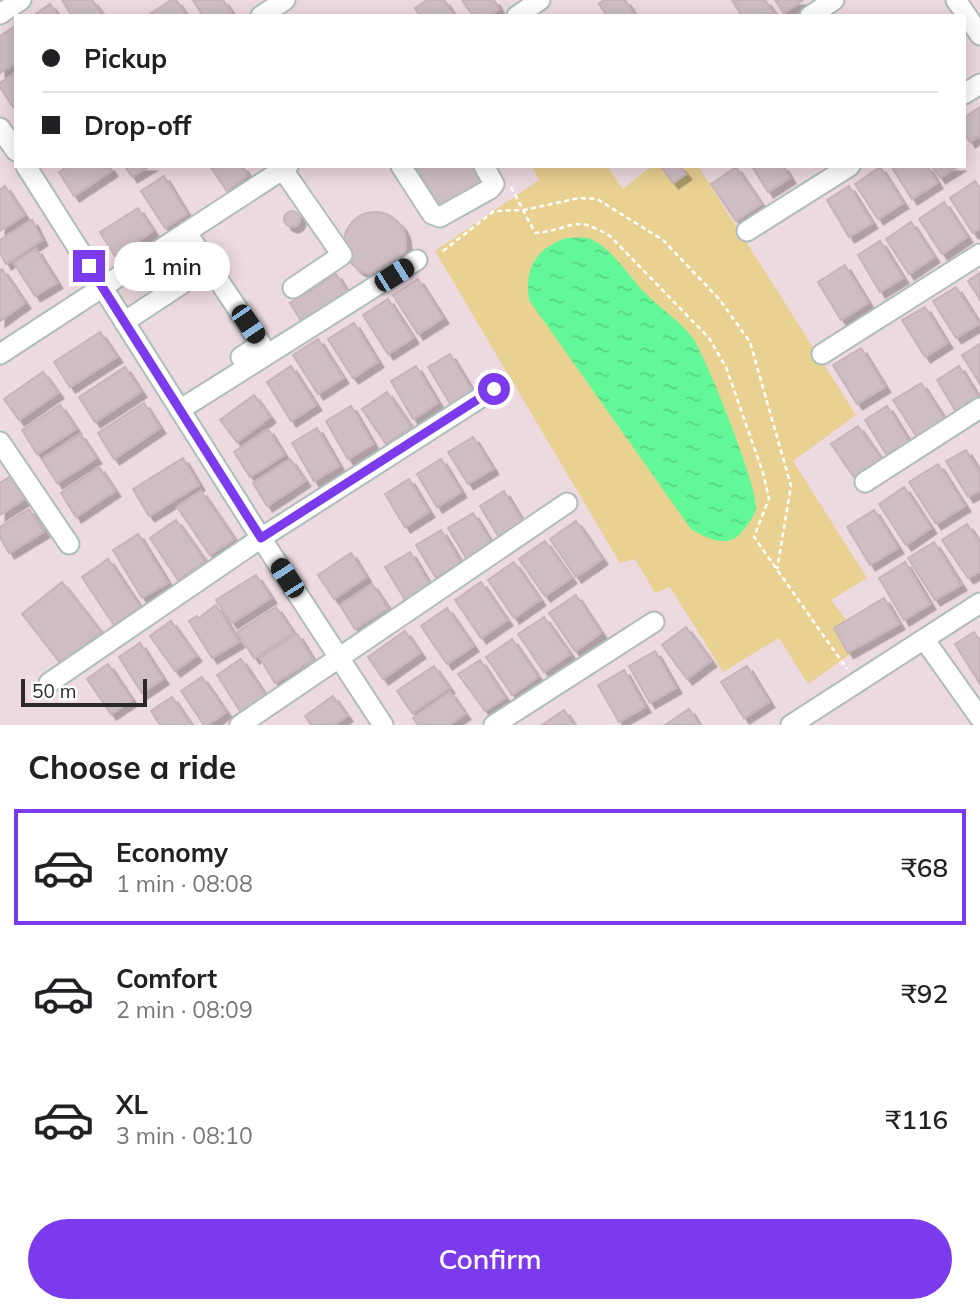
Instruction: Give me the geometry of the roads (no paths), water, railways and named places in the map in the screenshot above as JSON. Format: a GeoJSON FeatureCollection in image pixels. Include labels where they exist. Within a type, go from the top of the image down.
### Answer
{"type":"FeatureCollection","features":[{"type":"Feature","properties":{"kind":"street"},"geometry":{"type":"LineString","coordinates":[[0,14],[21,0]]}},
{"type":"Feature","properties":{"kind":"street"},"geometry":{"type":"LineString","coordinates":[[264,14],[285,0]]}},
{"type":"Feature","properties":{"kind":"street"},"geometry":{"type":"LineString","coordinates":[[520,14],[540,0]]}},
{"type":"Feature","properties":{"kind":"street"},"geometry":{"type":"LineString","coordinates":[[813,14],[834,0]]}},
{"type":"Feature","properties":{"kind":"street"},"geometry":{"type":"LineString","coordinates":[[966,14],[979,33]]}},
{"type":"Feature","properties":{"kind":"street"},"geometry":{"type":"LineString","coordinates":[[0,128],[14,148]]}},
{"type":"Feature","properties":{"kind":"street"},"geometry":{"type":"LineString","coordinates":[[27,168],[261,538],[383,725]]}},
{"type":"Feature","properties":{"kind":"street"},"geometry":{"type":"LineString","coordinates":[[0,354],[286,168],[342,256],[293,288]]}},
{"type":"Feature","properties":{"kind":"street"},"geometry":{"type":"LineString","coordinates":[[402,168],[432,214],[440,217],[490,189],[494,184],[493,179],[485,168]]}},
{"type":"Feature","properties":{"kind":"street"},"geometry":{"type":"LineString","coordinates":[[747,231],[847,168]]}},
{"type":"Feature","properties":{"kind":"street"},"geometry":{"type":"LineString","coordinates":[[178,404],[261,344],[187,233]]}},
{"type":"Feature","properties":{"kind":"street"},"geometry":{"type":"LineString","coordinates":[[822,354],[980,254]]}},
{"type":"Feature","properties":{"kind":"street"},"geometry":{"type":"LineString","coordinates":[[178,404],[418,260]]}},
{"type":"Feature","properties":{"kind":"street"},"geometry":{"type":"LineString","coordinates":[[124,321],[209,266]]}},
{"type":"Feature","properties":{"kind":"street"},"geometry":{"type":"LineString","coordinates":[[49,683],[261,538],[494,389]]}},
{"type":"Feature","properties":{"kind":"street"},"geometry":{"type":"LineString","coordinates":[[865,482],[980,408]]}},
{"type":"Feature","properties":{"kind":"street"},"geometry":{"type":"LineString","coordinates":[[0,442],[69,544]]}},
{"type":"Feature","properties":{"kind":"street"},"geometry":{"type":"LineString","coordinates":[[240,725],[567,503]]}},
{"type":"Feature","properties":{"kind":"street"},"geometry":{"type":"LineString","coordinates":[[791,725],[980,603]]}},
{"type":"Feature","properties":{"kind":"street"},"geometry":{"type":"LineString","coordinates":[[494,725],[654,622]]}},
{"type":"Feature","properties":{"kind":"street"},"geometry":{"type":"LineString","coordinates":[[924,639],[980,718]]}},
{"type":"Feature","properties":{"kind":"water"},"geometry":{"type":"Polygon","coordinates":[[[566,238],[587,238],[602,246],[641,289],[686,330],[699,349],[730,421],[754,494],[754,514],[735,538],[729,541],[716,540],[691,529],[529,300],[528,278],[534,261],[547,248],[566,238]]]}}]}
